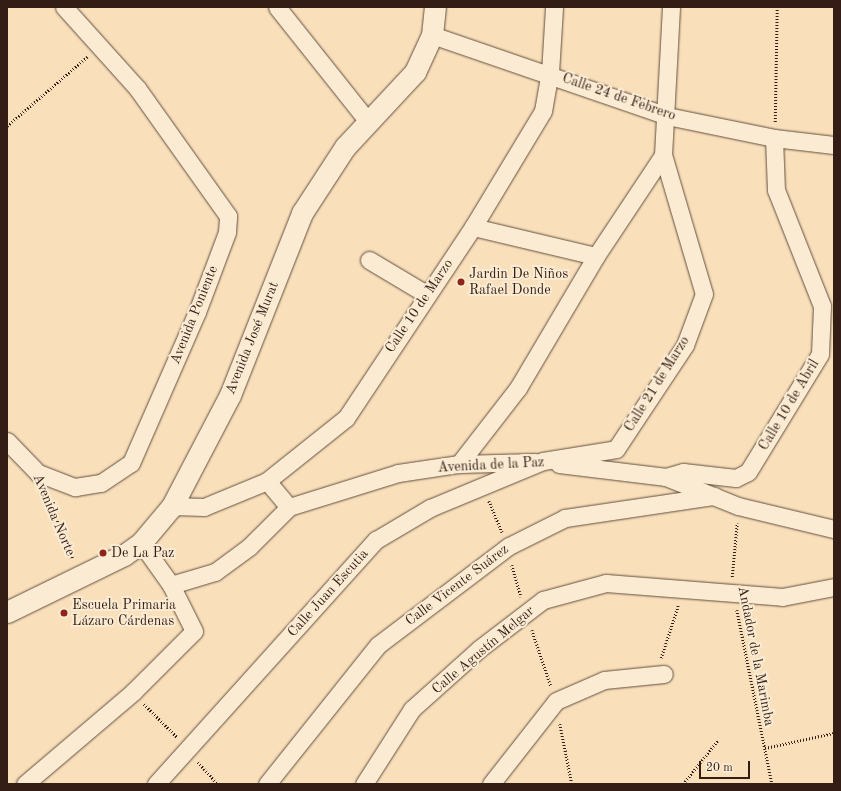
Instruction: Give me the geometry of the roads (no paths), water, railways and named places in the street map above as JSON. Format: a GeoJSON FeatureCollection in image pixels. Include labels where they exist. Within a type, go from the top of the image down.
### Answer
{"type":"FeatureCollection","features":[{"type":"Feature","properties":{"kind":"street","name":"Avenida Poniente"},"geometry":{"type":"LineString","coordinates":[[38,473],[75,487],[101,483],[130,464],[197,312],[227,232],[228,216],[137,88],[64,7]]}},
{"type":"Feature","properties":{"kind":"street"},"geometry":{"type":"LineString","coordinates":[[277,7],[367,120]]}},
{"type":"Feature","properties":{"kind":"street","name":"Avenida José Murat"},"geometry":{"type":"LineString","coordinates":[[7,612],[141,543],[172,506],[230,395],[302,213],[367,120],[415,72],[432,35],[435,7]]}},
{"type":"Feature","properties":{"kind":"street","name":"Calle 10 de Marzo"},"geometry":{"type":"LineString","coordinates":[[172,506],[204,507],[267,481],[346,418],[426,294],[473,227],[543,111],[550,73],[554,7]]}},
{"type":"Feature","properties":{"kind":"street"},"geometry":{"type":"LineString","coordinates":[[459,464],[518,388],[596,256],[663,155],[667,116],[671,7]]}},
{"type":"Feature","properties":{"kind":"street","name":"Calle 24 de Febrero"},"geometry":{"type":"LineString","coordinates":[[432,35],[550,73],[667,116],[774,138],[834,145]]}},
{"type":"Feature","properties":{"kind":"street","name":"Calle 10 de Abril"},"geometry":{"type":"LineString","coordinates":[[666,477],[683,472],[736,478],[748,472],[820,354],[822,306],[776,190],[774,138]]}},
{"type":"Feature","properties":{"kind":"street","name":"Calle 21 de Marzo"},"geometry":{"type":"LineString","coordinates":[[543,462],[616,449],[685,345],[704,294],[663,155]]}},
{"type":"Feature","properties":{"kind":"street"},"geometry":{"type":"LineString","coordinates":[[473,227],[596,256]]}},
{"type":"Feature","properties":{"kind":"street"},"geometry":{"type":"LineString","coordinates":[[369,260],[426,294]]}},
{"type":"Feature","properties":{"kind":"street","name":"Avenida Norte"},"geometry":{"type":"LineString","coordinates":[[7,441],[38,473]]}},
{"type":"Feature","properties":{"kind":"street","name":"Avenida de la Paz"},"geometry":{"type":"LineString","coordinates":[[171,585],[215,572],[249,547],[289,507],[398,473],[459,464],[543,462],[666,477],[738,506],[834,529]]}},
{"type":"Feature","properties":{"kind":"street","name":"Calle Juan Escutia"},"geometry":{"type":"LineString","coordinates":[[156,784],[376,540],[430,508],[483,488],[543,462]]}},
{"type":"Feature","properties":{"kind":"street"},"geometry":{"type":"LineString","coordinates":[[267,481],[289,507]]}},
{"type":"Feature","properties":{"kind":"street","name":"Calle Vicente Suárez"},"geometry":{"type":"LineString","coordinates":[[267,784],[378,645],[509,546],[565,518],[714,496]]}},
{"type":"Feature","properties":{"kind":"street"},"geometry":{"type":"LineString","coordinates":[[25,784],[134,692],[194,630],[171,585],[141,543]]}},
{"type":"Feature","properties":{"kind":"street","name":"Calle Agustín Melgar"},"geometry":{"type":"LineString","coordinates":[[364,784],[412,709],[526,612],[543,600],[606,583],[683,591],[782,597],[834,587]]}},
{"type":"Feature","properties":{"kind":"street"},"geometry":{"type":"LineString","coordinates":[[491,784],[556,701],[604,680],[660,673]]}},
{"type":"Feature","properties":{"kind":"place","name":"Jardin De Niños Rafael Donde"},"geometry":{"type":"Point","coordinates":[461,282]}},
{"type":"Feature","properties":{"kind":"place","name":"De La Paz"},"geometry":{"type":"Point","coordinates":[103,553]}},
{"type":"Feature","properties":{"kind":"place","name":"Escuela Primaria Lázaro Cárdenas"},"geometry":{"type":"Point","coordinates":[64,613]}}]}
